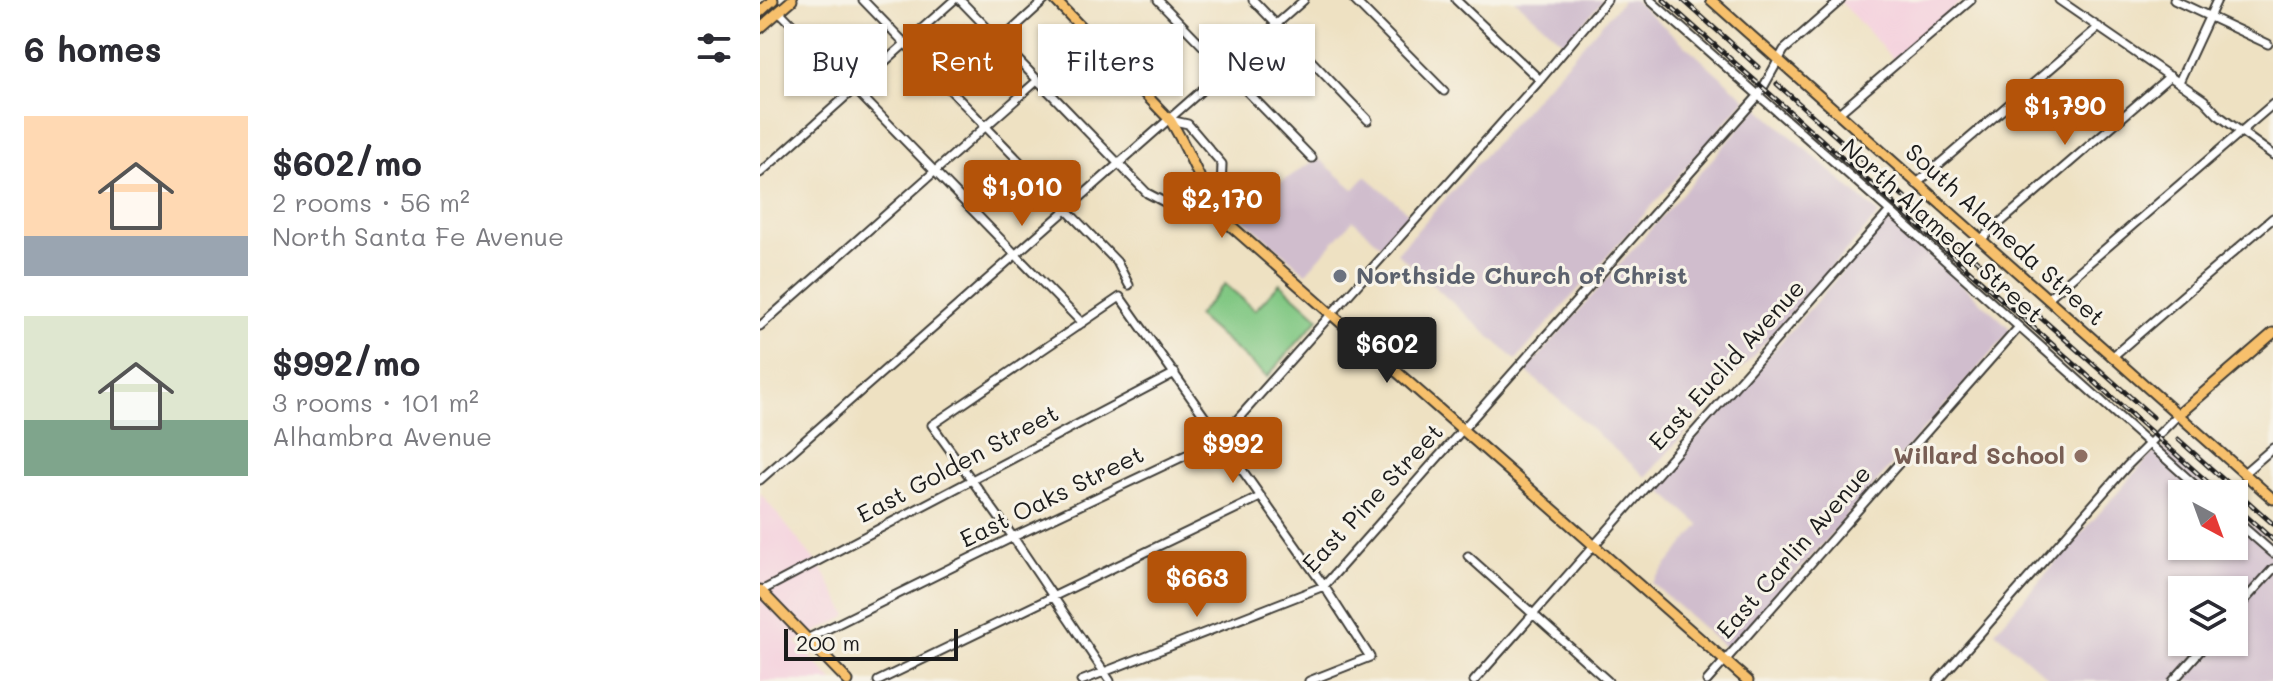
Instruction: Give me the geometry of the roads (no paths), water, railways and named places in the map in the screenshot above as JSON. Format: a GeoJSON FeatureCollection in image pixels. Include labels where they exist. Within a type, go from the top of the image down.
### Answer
{"type":"FeatureCollection","features":[{"type":"Feature","properties":{"kind":"main road"},"geometry":{"type":"LineString","coordinates":[[760,12],[773,0]]}},
{"type":"Feature","properties":{"kind":"main road"},"geometry":{"type":"LineString","coordinates":[[760,28],[792,0]]}},
{"type":"Feature","properties":{"kind":"main road"},"geometry":{"type":"LineString","coordinates":[[1055,0],[1170,120],[1214,206],[1230,225],[1748,681]]}},
{"type":"Feature","properties":{"kind":"main road","name":"South Alameda Street"},"geometry":{"type":"LineString","coordinates":[[1712,0],[2273,499]]}},
{"type":"Feature","properties":{"kind":"main road"},"geometry":{"type":"LineString","coordinates":[[2178,415],[2273,333]]}},
{"type":"Feature","properties":{"kind":"main road"},"geometry":{"type":"LineString","coordinates":[[760,591],[848,681]]}},
{"type":"Feature","properties":{"kind":"street"},"geometry":{"type":"LineString","coordinates":[[863,0],[903,44]]}},
{"type":"Feature","properties":{"kind":"street"},"geometry":{"type":"LineString","coordinates":[[929,24],[957,0],[983,24]]}},
{"type":"Feature","properties":{"kind":"street"},"geometry":{"type":"LineString","coordinates":[[1019,24],[1045,0]]}},
{"type":"Feature","properties":{"kind":"street"},"geometry":{"type":"LineString","coordinates":[[1158,0],[1199,42]]}},
{"type":"Feature","properties":{"kind":"street"},"geometry":{"type":"LineString","coordinates":[[1253,0],[1276,24]]}},
{"type":"Feature","properties":{"kind":"street"},"geometry":{"type":"LineString","coordinates":[[1278,24],[1304,0]]}},
{"type":"Feature","properties":{"kind":"street"},"geometry":{"type":"LineString","coordinates":[[1354,0],[1444,91]]}},
{"type":"Feature","properties":{"kind":"street"},"geometry":{"type":"LineString","coordinates":[[1456,0],[1540,80]]}},
{"type":"Feature","properties":{"kind":"street","name":"East Oaks Street"},"geometry":{"type":"LineString","coordinates":[[807,639],[1220,439],[1540,80],[1607,0]]}},
{"type":"Feature","properties":{"kind":"street","name":"North Alameda Street"},"geometry":{"type":"LineString","coordinates":[[1650,0],[2189,480]]}},
{"type":"Feature","properties":{"kind":"street","name":"East Pine Street"},"geometry":{"type":"LineString","coordinates":[[1081,681],[1324,586],[1759,95],[1784,50],[1841,0]]}},
{"type":"Feature","properties":{"kind":"street"},"geometry":{"type":"LineString","coordinates":[[1839,113],[1971,0]]}},
{"type":"Feature","properties":{"kind":"street"},"geometry":{"type":"LineString","coordinates":[[2059,0],[2204,100],[2240,132],[2273,155]]}},
{"type":"Feature","properties":{"kind":"street"},"geometry":{"type":"LineString","coordinates":[[2174,0],[2268,44]]}},
{"type":"Feature","properties":{"kind":"street"},"geometry":{"type":"LineString","coordinates":[[2179,82],[2217,0]]}},
{"type":"Feature","properties":{"kind":"street"},"geometry":{"type":"LineString","coordinates":[[779,11],[792,24]]}},
{"type":"Feature","properties":{"kind":"street"},"geometry":{"type":"LineString","coordinates":[[1916,184],[2099,27]]}},
{"type":"Feature","properties":{"kind":"street"},"geometry":{"type":"LineString","coordinates":[[887,60],[903,46]]}},
{"type":"Feature","properties":{"kind":"street"},"geometry":{"type":"LineString","coordinates":[[760,326],[1038,80],[1022,63]]}},
{"type":"Feature","properties":{"kind":"street"},"geometry":{"type":"LineString","coordinates":[[1315,65],[1368,120]]}},
{"type":"Feature","properties":{"kind":"street"},"geometry":{"type":"LineString","coordinates":[[1980,240],[2170,76]]}},
{"type":"Feature","properties":{"kind":"street"},"geometry":{"type":"LineString","coordinates":[[760,480],[1199,93]]}},
{"type":"Feature","properties":{"kind":"street"},"geometry":{"type":"LineString","coordinates":[[760,173],[847,96]]}},
{"type":"Feature","properties":{"kind":"street"},"geometry":{"type":"LineString","coordinates":[[862,96],[1082,323]]}},
{"type":"Feature","properties":{"kind":"street"},"geometry":{"type":"LineString","coordinates":[[955,96],[1117,262],[1129,285]]}},
{"type":"Feature","properties":{"kind":"street"},"geometry":{"type":"LineString","coordinates":[[1053,96],[1147,193],[1196,210]]}},
{"type":"Feature","properties":{"kind":"street"},"geometry":{"type":"LineString","coordinates":[[1251,96],[1312,158]]}},
{"type":"Feature","properties":{"kind":"street"},"geometry":{"type":"LineString","coordinates":[[2047,299],[2273,104]]}},
{"type":"Feature","properties":{"kind":"street"},"geometry":{"type":"LineString","coordinates":[[1170,120],[1188,124],[1219,157],[1223,173],[1221,191],[1214,206]]}},
{"type":"Feature","properties":{"kind":"street","name":"East Euclid Avenue"},"geometry":{"type":"LineString","coordinates":[[1474,681],[1890,211]]}},
{"type":"Feature","properties":{"kind":"street"},"geometry":{"type":"LineString","coordinates":[[2112,357],[2273,218]]}},
{"type":"Feature","properties":{"kind":"street"},"geometry":{"type":"LineString","coordinates":[[1110,681],[1013,537],[932,425],[1120,297],[1324,586],[1370,657],[1309,681]]}},
{"type":"Feature","properties":{"kind":"street","name":"East Carlin Avenue"},"geometry":{"type":"LineString","coordinates":[[1707,681],[2019,327]]}},
{"type":"Feature","properties":{"kind":"street","name":"East Golden Street"},"geometry":{"type":"LineString","coordinates":[[760,591],[1175,373]]}},
{"type":"Feature","properties":{"kind":"street"},"geometry":{"type":"LineString","coordinates":[[1938,681],[2148,444],[2178,415]]}},
{"type":"Feature","properties":{"kind":"street"},"geometry":{"type":"LineString","coordinates":[[2244,473],[2273,448]]}},
{"type":"Feature","properties":{"kind":"street"},"geometry":{"type":"LineString","coordinates":[[878,681],[1260,497]]}},
{"type":"Feature","properties":{"kind":"street"},"geometry":{"type":"LineString","coordinates":[[2248,531],[2273,553]]}},
{"type":"Feature","properties":{"kind":"street"},"geometry":{"type":"LineString","coordinates":[[1468,556],[1608,681]]}},
{"type":"Feature","properties":{"kind":"street"},"geometry":{"type":"LineString","coordinates":[[2248,597],[2273,569]]}},
{"type":"Feature","properties":{"kind":"street"},"geometry":{"type":"LineString","coordinates":[[2173,681],[2195,656]]}},
{"type":"Feature","properties":{"kind":"railway"},"geometry":{"type":"LineString","coordinates":[[1664,0],[2205,480]]}},
{"type":"Feature","properties":{"kind":"railway"},"geometry":{"type":"LineString","coordinates":[[1683,0],[1758,67]]}},
{"type":"Feature","properties":{"kind":"railway"},"geometry":{"type":"LineString","coordinates":[[1777,84],[2153,417]]}},
{"type":"Feature","properties":{"kind":"railway"},"geometry":{"type":"LineString","coordinates":[[2178,439],[2273,524]]}},
{"type":"Feature","properties":{"kind":"railway"},"geometry":{"type":"LineString","coordinates":[[2248,518],[2273,540]]}},
{"type":"Feature","properties":{"kind":"place","name":"Northside Church of Christ"},"geometry":{"type":"Point","coordinates":[1340,276]}},
{"type":"Feature","properties":{"kind":"place","name":"Willard School"},"geometry":{"type":"Point","coordinates":[2081,456]}}]}
